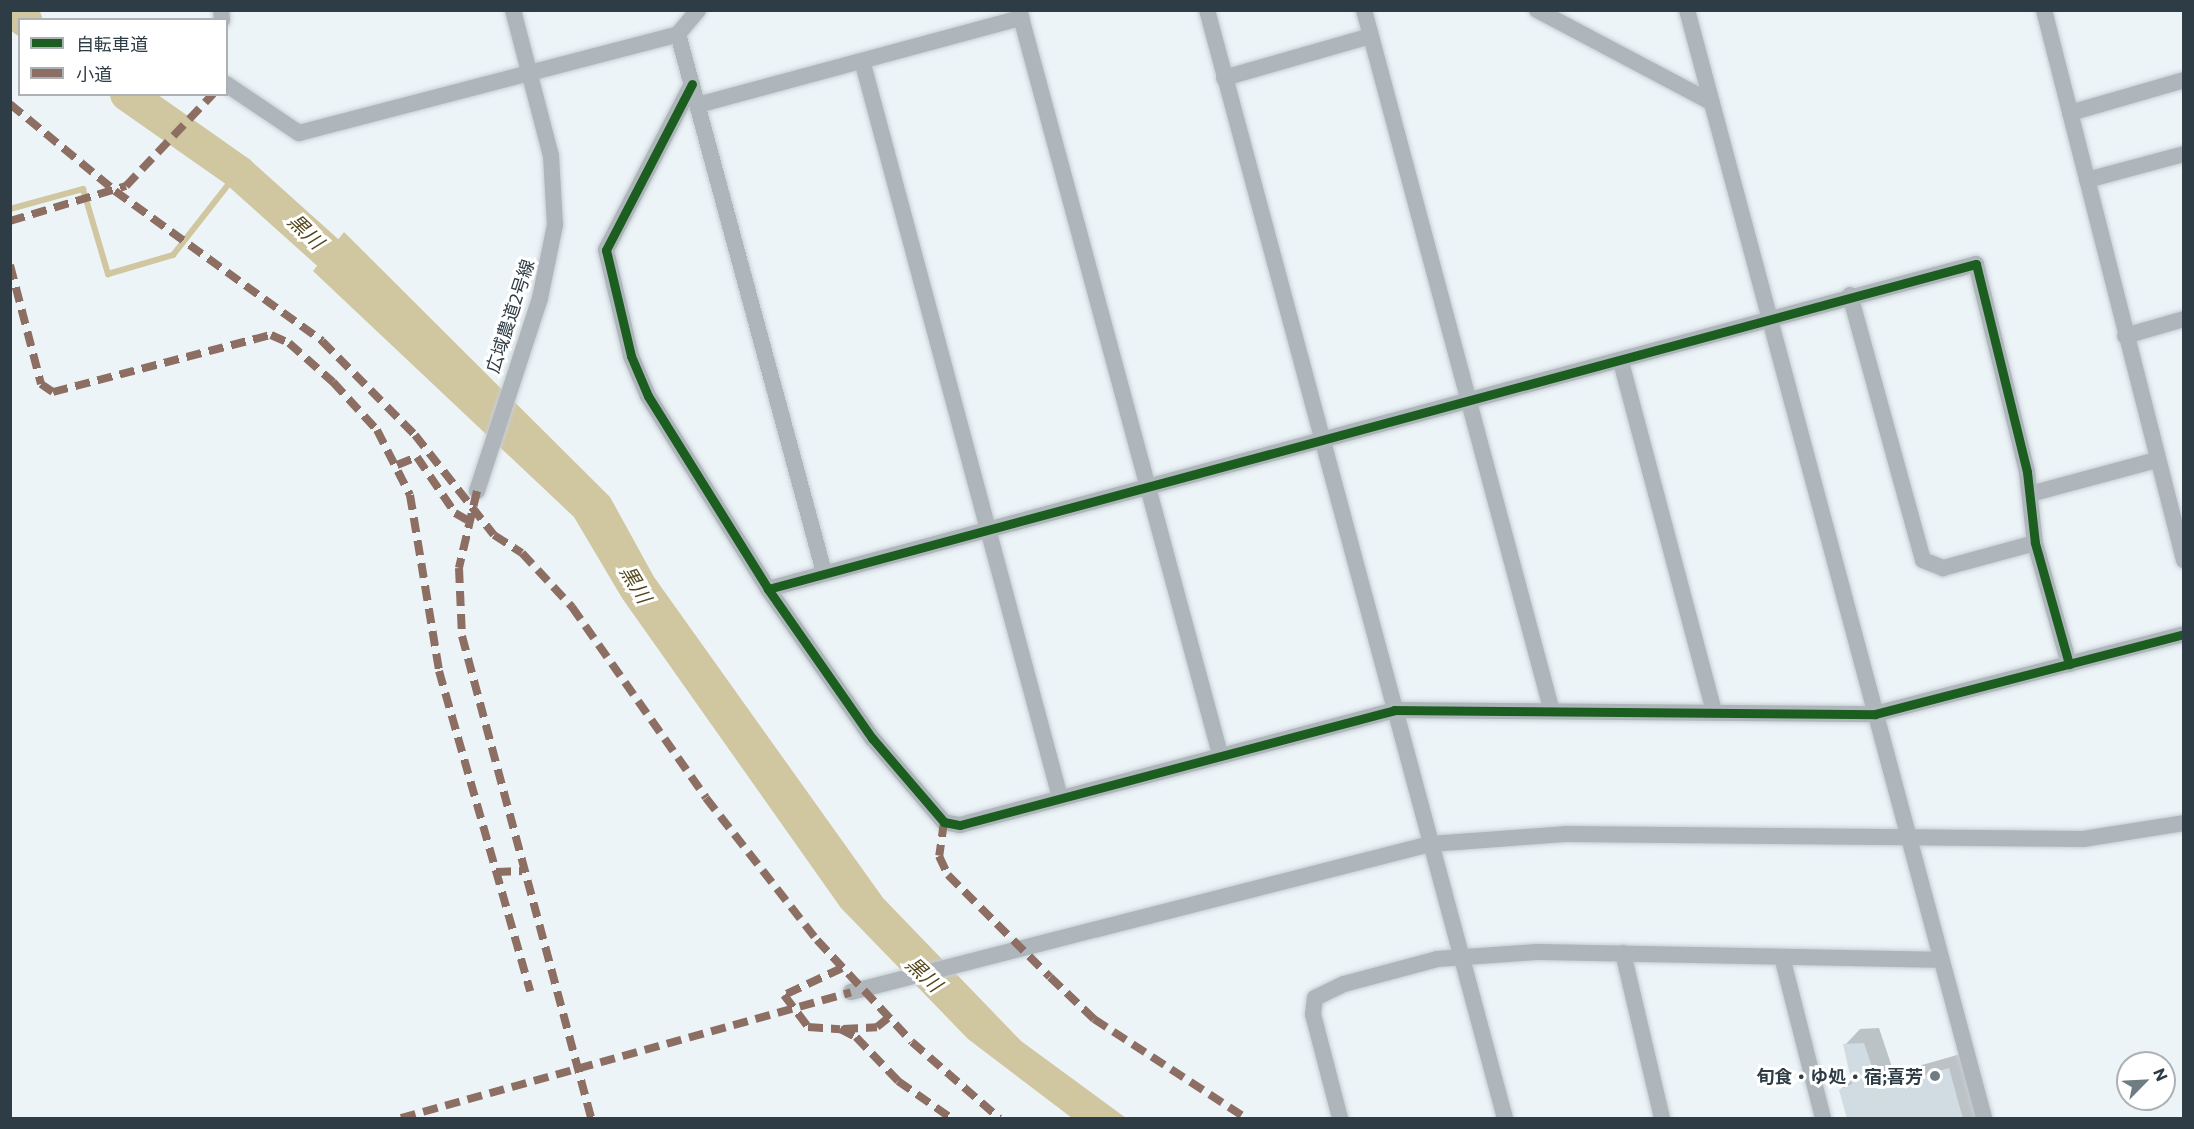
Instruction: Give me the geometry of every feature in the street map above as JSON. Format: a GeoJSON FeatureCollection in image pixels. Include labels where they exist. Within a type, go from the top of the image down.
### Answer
{"type":"FeatureCollection","features":[{"type":"Feature","properties":{"kind":"street","name":"広域農道2号線"},"geometry":{"type":"LineString","coordinates":[[477,491],[525,332],[540,298],[555,225],[551,156],[513,10]]}},
{"type":"Feature","properties":{"kind":"street"},"geometry":{"type":"LineString","coordinates":[[228,85],[299,133],[678,34],[698,10]]}},
{"type":"Feature","properties":{"kind":"street"},"geometry":{"type":"LineString","coordinates":[[1207,10],[1505,1119]]}},
{"type":"Feature","properties":{"kind":"street"},"geometry":{"type":"LineString","coordinates":[[1364,10],[1551,708]]}},
{"type":"Feature","properties":{"kind":"street"},"geometry":{"type":"LineString","coordinates":[[1537,10],[1711,102]]}},
{"type":"Feature","properties":{"kind":"street"},"geometry":{"type":"LineString","coordinates":[[1687,10],[1984,1119]]}},
{"type":"Feature","properties":{"kind":"street"},"geometry":{"type":"LineString","coordinates":[[2044,10],[2125,336],[2184,560]]}},
{"type":"Feature","properties":{"kind":"street"},"geometry":{"type":"LineString","coordinates":[[698,105],[863,64],[1020,14],[1220,754]]}},
{"type":"Feature","properties":{"kind":"street"},"geometry":{"type":"LineString","coordinates":[[678,34],[824,572]]}},
{"type":"Feature","properties":{"kind":"street"},"geometry":{"type":"LineString","coordinates":[[1224,78],[1370,36]]}},
{"type":"Feature","properties":{"kind":"street"},"geometry":{"type":"LineString","coordinates":[[863,64],[986,530],[1060,797]]}},
{"type":"Feature","properties":{"kind":"street"},"geometry":{"type":"LineString","coordinates":[[2070,113],[2184,80]]}},
{"type":"Feature","properties":{"kind":"street"},"geometry":{"type":"LineString","coordinates":[[692,84],[606,250],[609,271],[648,396],[768,590],[872,738],[944,822],[960,825],[1220,754],[1394,710],[1551,708],[1875,714],[2184,634]]}},
{"type":"Feature","properties":{"kind":"street"},"geometry":{"type":"LineString","coordinates":[[2087,180],[2184,154]]}},
{"type":"Feature","properties":{"kind":"street"},"geometry":{"type":"LineString","coordinates":[[768,590],[824,572],[1469,400],[1621,362],[1850,295],[1976,264],[2030,494],[2035,543],[2069,664]]}},
{"type":"Feature","properties":{"kind":"street"},"geometry":{"type":"LineString","coordinates":[[1850,295],[1923,560],[1943,568],[2035,543]]}},
{"type":"Feature","properties":{"kind":"street"},"geometry":{"type":"LineString","coordinates":[[2125,336],[2184,319]]}},
{"type":"Feature","properties":{"kind":"street"},"geometry":{"type":"LineString","coordinates":[[1621,362],[1714,711]]}},
{"type":"Feature","properties":{"kind":"street"},"geometry":{"type":"LineString","coordinates":[[2030,494],[2157,460]]}},
{"type":"Feature","properties":{"kind":"street"},"geometry":{"type":"LineString","coordinates":[[851,992],[1430,844],[1565,834],[2103,838],[2184,823]]}},
{"type":"Feature","properties":{"kind":"street"},"geometry":{"type":"LineString","coordinates":[[1341,1119],[1313,1014],[1315,999],[1344,984],[1461,956],[1623,953],[1941,960]]}},
{"type":"Feature","properties":{"kind":"street"},"geometry":{"type":"LineString","coordinates":[[1623,953],[1662,1119]]}},
{"type":"Feature","properties":{"kind":"street"},"geometry":{"type":"LineString","coordinates":[[1782,957],[1823,1119]]}},
{"type":"Feature","properties":{"kind":"water"},"geometry":{"type":"Polygon","coordinates":[[[344,232],[610,497],[654,577],[883,898],[1021,1041],[1126,1118],[1072,1118],[968,1039],[841,908],[622,598],[574,517],[313,271],[344,232]]]}},
{"type":"Feature","properties":{"kind":"building","name":"旬食・ゆ処・宿;喜芳"},"geometry":{"type":"Polygon","coordinates":[[[1864,1043],[1879,1088],[1949,1068],[1963,1119],[1847,1119],[1839,1090],[1852,1084],[1843,1044],[1864,1043]]]}},
{"type":"Feature","properties":{"kind":"waterway","name":"黒川"},"geometry":{"type":"LineString","coordinates":[[13,10],[23,18]]}},
{"type":"Feature","properties":{"kind":"waterway","name":"黒川"},"geometry":{"type":"LineString","coordinates":[[130,96],[238,172],[363,284]]}},
{"type":"Feature","properties":{"kind":"waterway"},"geometry":{"type":"LineString","coordinates":[[10,209],[83,189],[108,274],[173,255],[238,172]]}},
{"type":"Feature","properties":{"kind":"marked path"},"geometry":{"type":"LineString","coordinates":[[10,221],[126,186],[211,96]]}},
{"type":"Feature","properties":{"kind":"marked path"},"geometry":{"type":"LineString","coordinates":[[10,104],[115,191],[322,341],[415,435],[494,535],[522,553],[572,607],[706,798],[817,940],[912,1042],[999,1118]]}},
{"type":"Feature","properties":{"kind":"marked path"},"geometry":{"type":"LineString","coordinates":[[10,265],[41,384],[53,392],[271,335],[289,343],[333,382],[377,430],[410,495],[439,671],[530,991]]}},
{"type":"Feature","properties":{"kind":"marked path"},"geometry":{"type":"LineString","coordinates":[[397,465],[417,457],[455,513],[467,520]]}},
{"type":"Feature","properties":{"kind":"marked path"},"geometry":{"type":"LineString","coordinates":[[477,491],[459,568],[462,636],[591,1118]]}},
{"type":"Feature","properties":{"kind":"marked path"},"geometry":{"type":"LineString","coordinates":[[944,822],[939,856],[948,875],[1050,977],[1094,1019],[1246,1118]]}},
{"type":"Feature","properties":{"kind":"marked path"},"geometry":{"type":"LineString","coordinates":[[496,872],[522,871]]}},
{"type":"Feature","properties":{"kind":"marked path"},"geometry":{"type":"LineString","coordinates":[[842,968],[784,995],[808,1027],[840,1029],[856,1037],[898,1081],[951,1118]]}},
{"type":"Feature","properties":{"kind":"marked path"},"geometry":{"type":"LineString","coordinates":[[401,1118],[851,992]]}},
{"type":"Feature","properties":{"kind":"marked path"},"geometry":{"type":"LineString","coordinates":[[843,1029],[877,1027],[888,1018]]}},
{"type":"Feature","properties":{"kind":"cycle path"},"geometry":{"type":"LineString","coordinates":[[692,84],[606,250],[631,356],[648,396],[768,589],[872,738],[944,822],[960,825],[1394,710],[1875,714],[2184,634]]}},
{"type":"Feature","properties":{"kind":"cycle path"},"geometry":{"type":"LineString","coordinates":[[768,589],[1976,264],[2027,472],[2035,543],[2069,664]]}},
{"type":"Feature","properties":{"kind":"place","name":"旬食・ゆ処・宿;喜芳"},"geometry":{"type":"Point","coordinates":[1935,1076]}}]}
